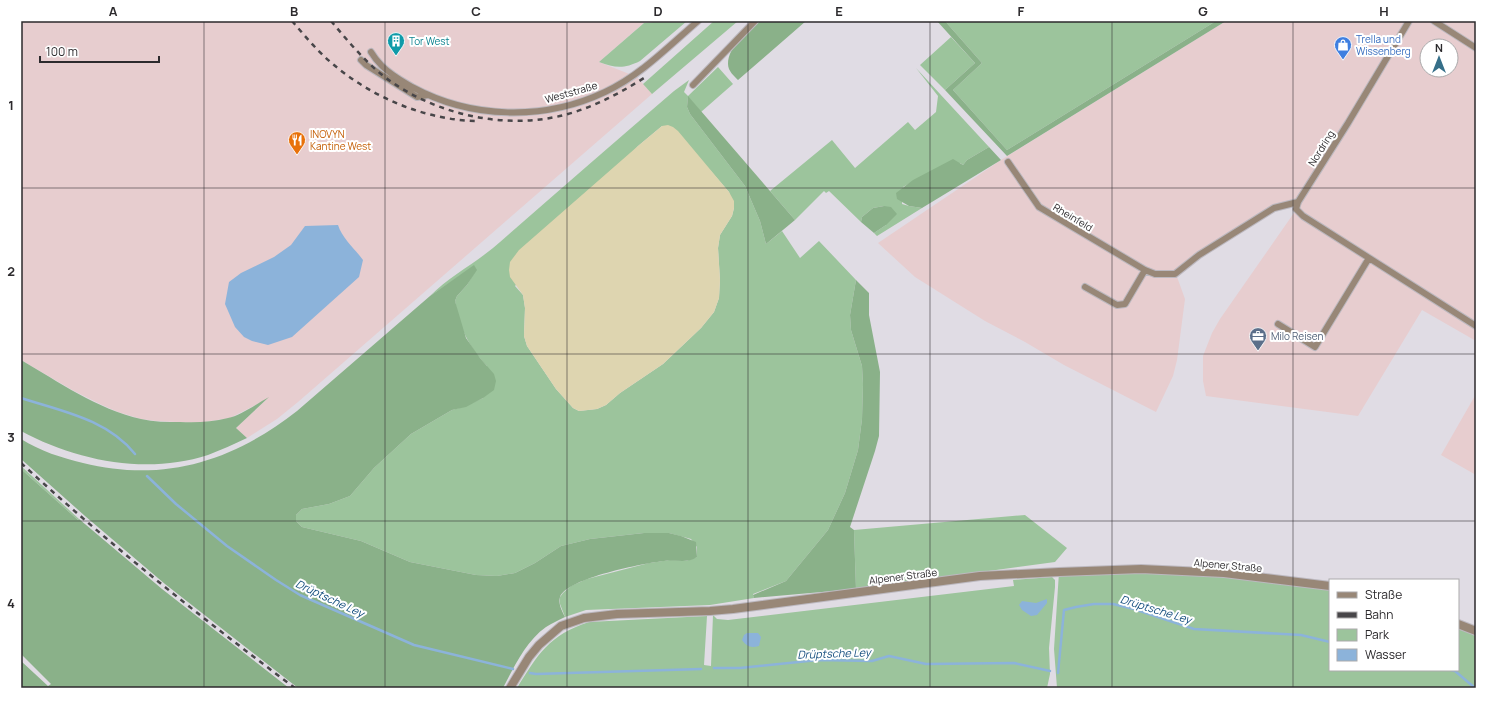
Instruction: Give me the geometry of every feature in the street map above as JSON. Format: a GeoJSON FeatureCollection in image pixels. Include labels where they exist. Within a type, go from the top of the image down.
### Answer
{"type":"FeatureCollection","features":[{"type":"Feature","properties":{"kind":"street","name":"Weststraße"},"geometry":{"type":"LineString","coordinates":[[371,52],[382,66],[400,80],[428,95],[456,104],[486,111],[518,113],[555,109],[583,101],[605,92],[637,74],[698,21]]}},
{"type":"Feature","properties":{"kind":"street"},"geometry":{"type":"LineString","coordinates":[[693,85],[755,21]]}},
{"type":"Feature","properties":{"kind":"street","name":"Nordring"},"geometry":{"type":"LineString","coordinates":[[1298,202],[1348,123],[1409,21]]}},
{"type":"Feature","properties":{"kind":"street"},"geometry":{"type":"LineString","coordinates":[[1434,21],[1476,48]]}},
{"type":"Feature","properties":{"kind":"street","name":"Weststraße"},"geometry":{"type":"LineString","coordinates":[[362,60],[366,65],[417,97],[428,95]]}},
{"type":"Feature","properties":{"kind":"street","name":"Rheinfeld"},"geometry":{"type":"LineString","coordinates":[[1008,162],[1039,207],[1145,270],[1155,274],[1176,274],[1199,256],[1274,208],[1298,202]]}},
{"type":"Feature","properties":{"kind":"street"},"geometry":{"type":"LineString","coordinates":[[1298,202],[1296,210],[1303,216],[1476,326]]}},
{"type":"Feature","properties":{"kind":"street"},"geometry":{"type":"LineString","coordinates":[[1278,324],[1316,347],[1370,258]]}},
{"type":"Feature","properties":{"kind":"street"},"geometry":{"type":"LineString","coordinates":[[1085,287],[1117,305],[1125,304],[1145,270]]}},
{"type":"Feature","properties":{"kind":"street","name":"Alpener Straße"},"geometry":{"type":"LineString","coordinates":[[510,688],[529,657],[561,626],[584,618],[611,614],[734,609],[980,576],[1141,569],[1224,573],[1329,586]]}},
{"type":"Feature","properties":{"kind":"street"},"geometry":{"type":"LineString","coordinates":[[1459,624],[1476,631]]}},
{"type":"Feature","properties":{"kind":"shaded area"},"geometry":{"type":"Polygon","coordinates":[[[21,21],[646,21],[599,62],[637,77],[652,94],[298,402],[277,419],[247,438],[236,428],[267,399],[230,418],[198,423],[141,419],[118,412],[100,404],[74,391],[21,360],[21,21]]]}},
{"type":"Feature","properties":{"kind":"shaded area"},"geometry":{"type":"Polygon","coordinates":[[[1226,21],[1476,21],[1476,341],[1422,310],[1358,416],[1206,396],[1203,381],[1203,356],[1212,333],[1220,319],[1296,210],[1298,202],[1274,208],[1176,274],[1185,299],[1177,360],[1173,376],[1156,412],[1064,365],[985,321],[915,277],[878,243],[1001,160],[1226,21]]]}},
{"type":"Feature","properties":{"kind":"shaded area"},"geometry":{"type":"Polygon","coordinates":[[[1476,394],[1476,475],[1441,455],[1476,394]]]}},
{"type":"Feature","properties":{"kind":"green space"},"geometry":{"type":"Polygon","coordinates":[[[687,21],[640,61],[620,67],[610,66],[599,62],[644,23],[687,21]]]}},
{"type":"Feature","properties":{"kind":"green space"},"geometry":{"type":"Polygon","coordinates":[[[714,21],[738,21],[652,94],[643,84],[714,21]]]}},
{"type":"Feature","properties":{"kind":"green space"},"geometry":{"type":"Polygon","coordinates":[[[760,21],[806,21],[738,80],[729,69],[728,64],[731,51],[735,45],[760,21]]]}},
{"type":"Feature","properties":{"kind":"green space"},"geometry":{"type":"Polygon","coordinates":[[[937,21],[945,21],[982,63],[953,90],[1007,150],[1216,21],[1226,21],[1007,156],[945,90],[975,63],[937,21]]]}},
{"type":"Feature","properties":{"kind":"green space"},"geometry":{"type":"Polygon","coordinates":[[[945,21],[1216,21],[1007,150],[953,90],[982,63],[945,21]]]}},
{"type":"Feature","properties":{"kind":"green space"},"geometry":{"type":"Polygon","coordinates":[[[951,37],[975,63],[945,90],[920,65],[951,37]]]}},
{"type":"Feature","properties":{"kind":"green space"},"geometry":{"type":"Polygon","coordinates":[[[718,67],[733,84],[701,112],[688,97],[687,107],[690,114],[745,186],[760,221],[766,244],[782,231],[800,258],[819,241],[856,280],[850,315],[851,330],[862,366],[862,419],[858,450],[845,493],[828,530],[786,581],[753,594],[754,598],[710,605],[586,610],[565,617],[560,604],[560,597],[571,586],[587,579],[649,563],[670,560],[686,561],[697,557],[697,547],[691,539],[669,533],[644,533],[590,539],[561,546],[535,563],[515,573],[497,576],[476,575],[410,562],[361,541],[302,527],[296,521],[296,515],[302,509],[329,504],[350,496],[374,468],[411,434],[452,410],[466,406],[483,398],[487,366],[480,359],[470,344],[462,328],[455,301],[476,270],[474,266],[430,296],[445,283],[493,248],[674,91],[689,80],[684,92],[688,96],[718,67]],[[662,126],[638,146],[515,286],[523,295],[525,308],[524,336],[527,346],[556,389],[573,408],[579,411],[597,409],[606,405],[620,393],[663,364],[701,328],[714,312],[719,298],[720,280],[718,248],[720,235],[732,216],[734,208],[729,192],[710,170],[662,126]]]}},
{"type":"Feature","properties":{"kind":"green space"},"geometry":{"type":"Polygon","coordinates":[[[916,68],[989,147],[967,160],[963,165],[960,163],[928,173],[903,187],[902,204],[922,208],[877,236],[874,233],[886,225],[884,206],[873,208],[862,217],[861,222],[829,191],[826,193],[824,191],[795,220],[770,191],[832,140],[855,168],[908,122],[915,130],[936,112],[938,96],[916,68]]]}},
{"type":"Feature","properties":{"kind":"green space"},"geometry":{"type":"Polygon","coordinates":[[[688,96],[795,220],[766,244],[760,221],[745,186],[690,114],[687,107],[688,96]]]}},
{"type":"Feature","properties":{"kind":"green space"},"geometry":{"type":"Polygon","coordinates":[[[989,147],[1001,160],[922,208],[909,206],[897,199],[896,193],[913,180],[953,159],[963,165],[967,160],[989,147]]]}},
{"type":"Feature","properties":{"kind":"green space"},"geometry":{"type":"Polygon","coordinates":[[[884,206],[891,207],[897,214],[886,225],[874,233],[861,222],[862,217],[873,208],[884,206]]]}},
{"type":"Feature","properties":{"kind":"green space"},"geometry":{"type":"Polygon","coordinates":[[[474,265],[477,270],[467,285],[457,296],[455,301],[466,338],[480,358],[494,374],[496,381],[494,390],[466,407],[452,410],[411,434],[374,468],[350,496],[329,504],[302,509],[296,515],[296,521],[302,527],[361,541],[410,562],[476,575],[497,576],[515,573],[535,563],[561,546],[590,539],[644,533],[669,533],[696,542],[697,557],[693,559],[685,561],[664,561],[625,568],[591,578],[566,590],[560,597],[561,607],[565,617],[546,627],[532,639],[521,655],[503,688],[298,688],[165,584],[21,459],[21,439],[43,451],[83,463],[113,469],[169,469],[223,455],[248,443],[297,411],[430,296],[474,265]]]}},
{"type":"Feature","properties":{"kind":"green space"},"geometry":{"type":"Polygon","coordinates":[[[856,280],[869,293],[869,315],[880,372],[879,436],[850,527],[854,530],[856,589],[754,598],[753,595],[786,581],[828,530],[845,493],[858,450],[862,419],[862,366],[851,330],[850,315],[856,280]]]}},
{"type":"Feature","properties":{"kind":"green space"},"geometry":{"type":"Polygon","coordinates":[[[21,360],[94,402],[109,409],[151,421],[192,422],[233,417],[269,397],[236,428],[247,438],[218,451],[184,461],[160,464],[112,462],[65,450],[21,431],[21,360]]]}},
{"type":"Feature","properties":{"kind":"green space"},"geometry":{"type":"Polygon","coordinates":[[[21,466],[79,519],[78,520],[21,469],[21,466]]]}},
{"type":"Feature","properties":{"kind":"green space"},"geometry":{"type":"Polygon","coordinates":[[[21,469],[78,520],[79,519],[162,589],[289,688],[21,688],[21,661],[48,686],[51,684],[21,654],[21,469]]]}},
{"type":"Feature","properties":{"kind":"green space"},"geometry":{"type":"Polygon","coordinates":[[[1025,515],[1067,548],[1055,562],[856,589],[854,530],[1025,515]]]}},
{"type":"Feature","properties":{"kind":"green space"},"geometry":{"type":"Polygon","coordinates":[[[1141,569],[1329,586],[1329,671],[1459,671],[1459,624],[1476,631],[1476,688],[1057,688],[1054,649],[1059,572],[1141,569]]]}},
{"type":"Feature","properties":{"kind":"green space"},"geometry":{"type":"Polygon","coordinates":[[[1052,577],[1055,580],[1055,587],[1049,648],[1050,674],[1047,688],[517,688],[531,665],[546,647],[564,633],[589,622],[707,616],[704,665],[711,666],[713,615],[717,619],[728,620],[1014,586],[1013,580],[1052,577]]]}},
{"type":"Feature","properties":{"kind":"sand"},"geometry":{"type":"Polygon","coordinates":[[[668,125],[678,131],[729,192],[734,201],[732,216],[720,235],[718,248],[720,280],[719,298],[714,312],[701,328],[663,364],[620,393],[606,405],[597,409],[579,411],[573,408],[556,389],[527,346],[524,336],[525,308],[523,295],[510,277],[510,262],[519,250],[638,146],[662,126],[668,125]]]}},
{"type":"Feature","properties":{"kind":"water"},"geometry":{"type":"Polygon","coordinates":[[[338,225],[346,239],[363,260],[359,277],[292,337],[268,345],[252,341],[244,337],[235,327],[225,304],[229,282],[241,273],[274,257],[291,245],[305,226],[338,225]]]}},
{"type":"Feature","properties":{"kind":"water"},"geometry":{"type":"Polygon","coordinates":[[[1047,599],[1047,603],[1037,615],[1031,616],[1022,610],[1019,605],[1022,601],[1036,603],[1047,599]]]}},
{"type":"Feature","properties":{"kind":"water"},"geometry":{"type":"Polygon","coordinates":[[[747,633],[758,633],[761,637],[759,646],[747,646],[742,640],[744,635],[747,633]]]}},
{"type":"Feature","properties":{"kind":"waterway","name":"Drüptsche Ley"},"geometry":{"type":"LineString","coordinates":[[21,398],[67,412],[97,424],[124,442],[135,454]]}},
{"type":"Feature","properties":{"kind":"waterway","name":"Drüptsche Ley"},"geometry":{"type":"LineString","coordinates":[[147,476],[176,504],[227,546],[300,595],[414,645],[513,669]]}},
{"type":"Feature","properties":{"kind":"waterway","name":"Drüptsche Ley"},"geometry":{"type":"LineString","coordinates":[[1058,673],[1064,610],[1094,604],[1113,604],[1134,609],[1194,629],[1301,635],[1329,642]]}},
{"type":"Feature","properties":{"kind":"waterway","name":"Drüptsche Ley"},"geometry":{"type":"LineString","coordinates":[[714,668],[740,668],[818,660],[872,661],[889,656],[926,664],[1014,663],[1050,671]]}},
{"type":"Feature","properties":{"kind":"waterway","name":"Drüptsche Ley"},"geometry":{"type":"LineString","coordinates":[[530,673],[701,669]]}},
{"type":"Feature","properties":{"kind":"waterway","name":"Drüptsche Ley"},"geometry":{"type":"LineString","coordinates":[[1455,671],[1475,688]]}},
{"type":"Feature","properties":{"kind":"railway"},"geometry":{"type":"LineString","coordinates":[[292,21],[328,60],[349,77],[366,88],[421,112],[440,117],[479,121]]}},
{"type":"Feature","properties":{"kind":"railway"},"geometry":{"type":"LineString","coordinates":[[331,21],[350,44],[386,78],[427,102],[449,110],[473,116],[497,120],[521,121],[545,119],[568,114],[608,99],[644,78]]}},
{"type":"Feature","properties":{"kind":"railway"},"geometry":{"type":"LineString","coordinates":[[21,463],[87,522],[155,579],[295,688]]}},
{"type":"Feature","properties":{"kind":"place","name":"Tor West"},"geometry":{"type":"Point","coordinates":[396,56]}},
{"type":"Feature","properties":{"kind":"place","name":"Trella und Wissenberg"},"geometry":{"type":"Point","coordinates":[1343,60]}},
{"type":"Feature","properties":{"kind":"place","name":"INOVYN Kantine West"},"geometry":{"type":"Point","coordinates":[297,155]}},
{"type":"Feature","properties":{"kind":"place","name":"Milo Reisen"},"geometry":{"type":"Point","coordinates":[1258,351]}}]}
